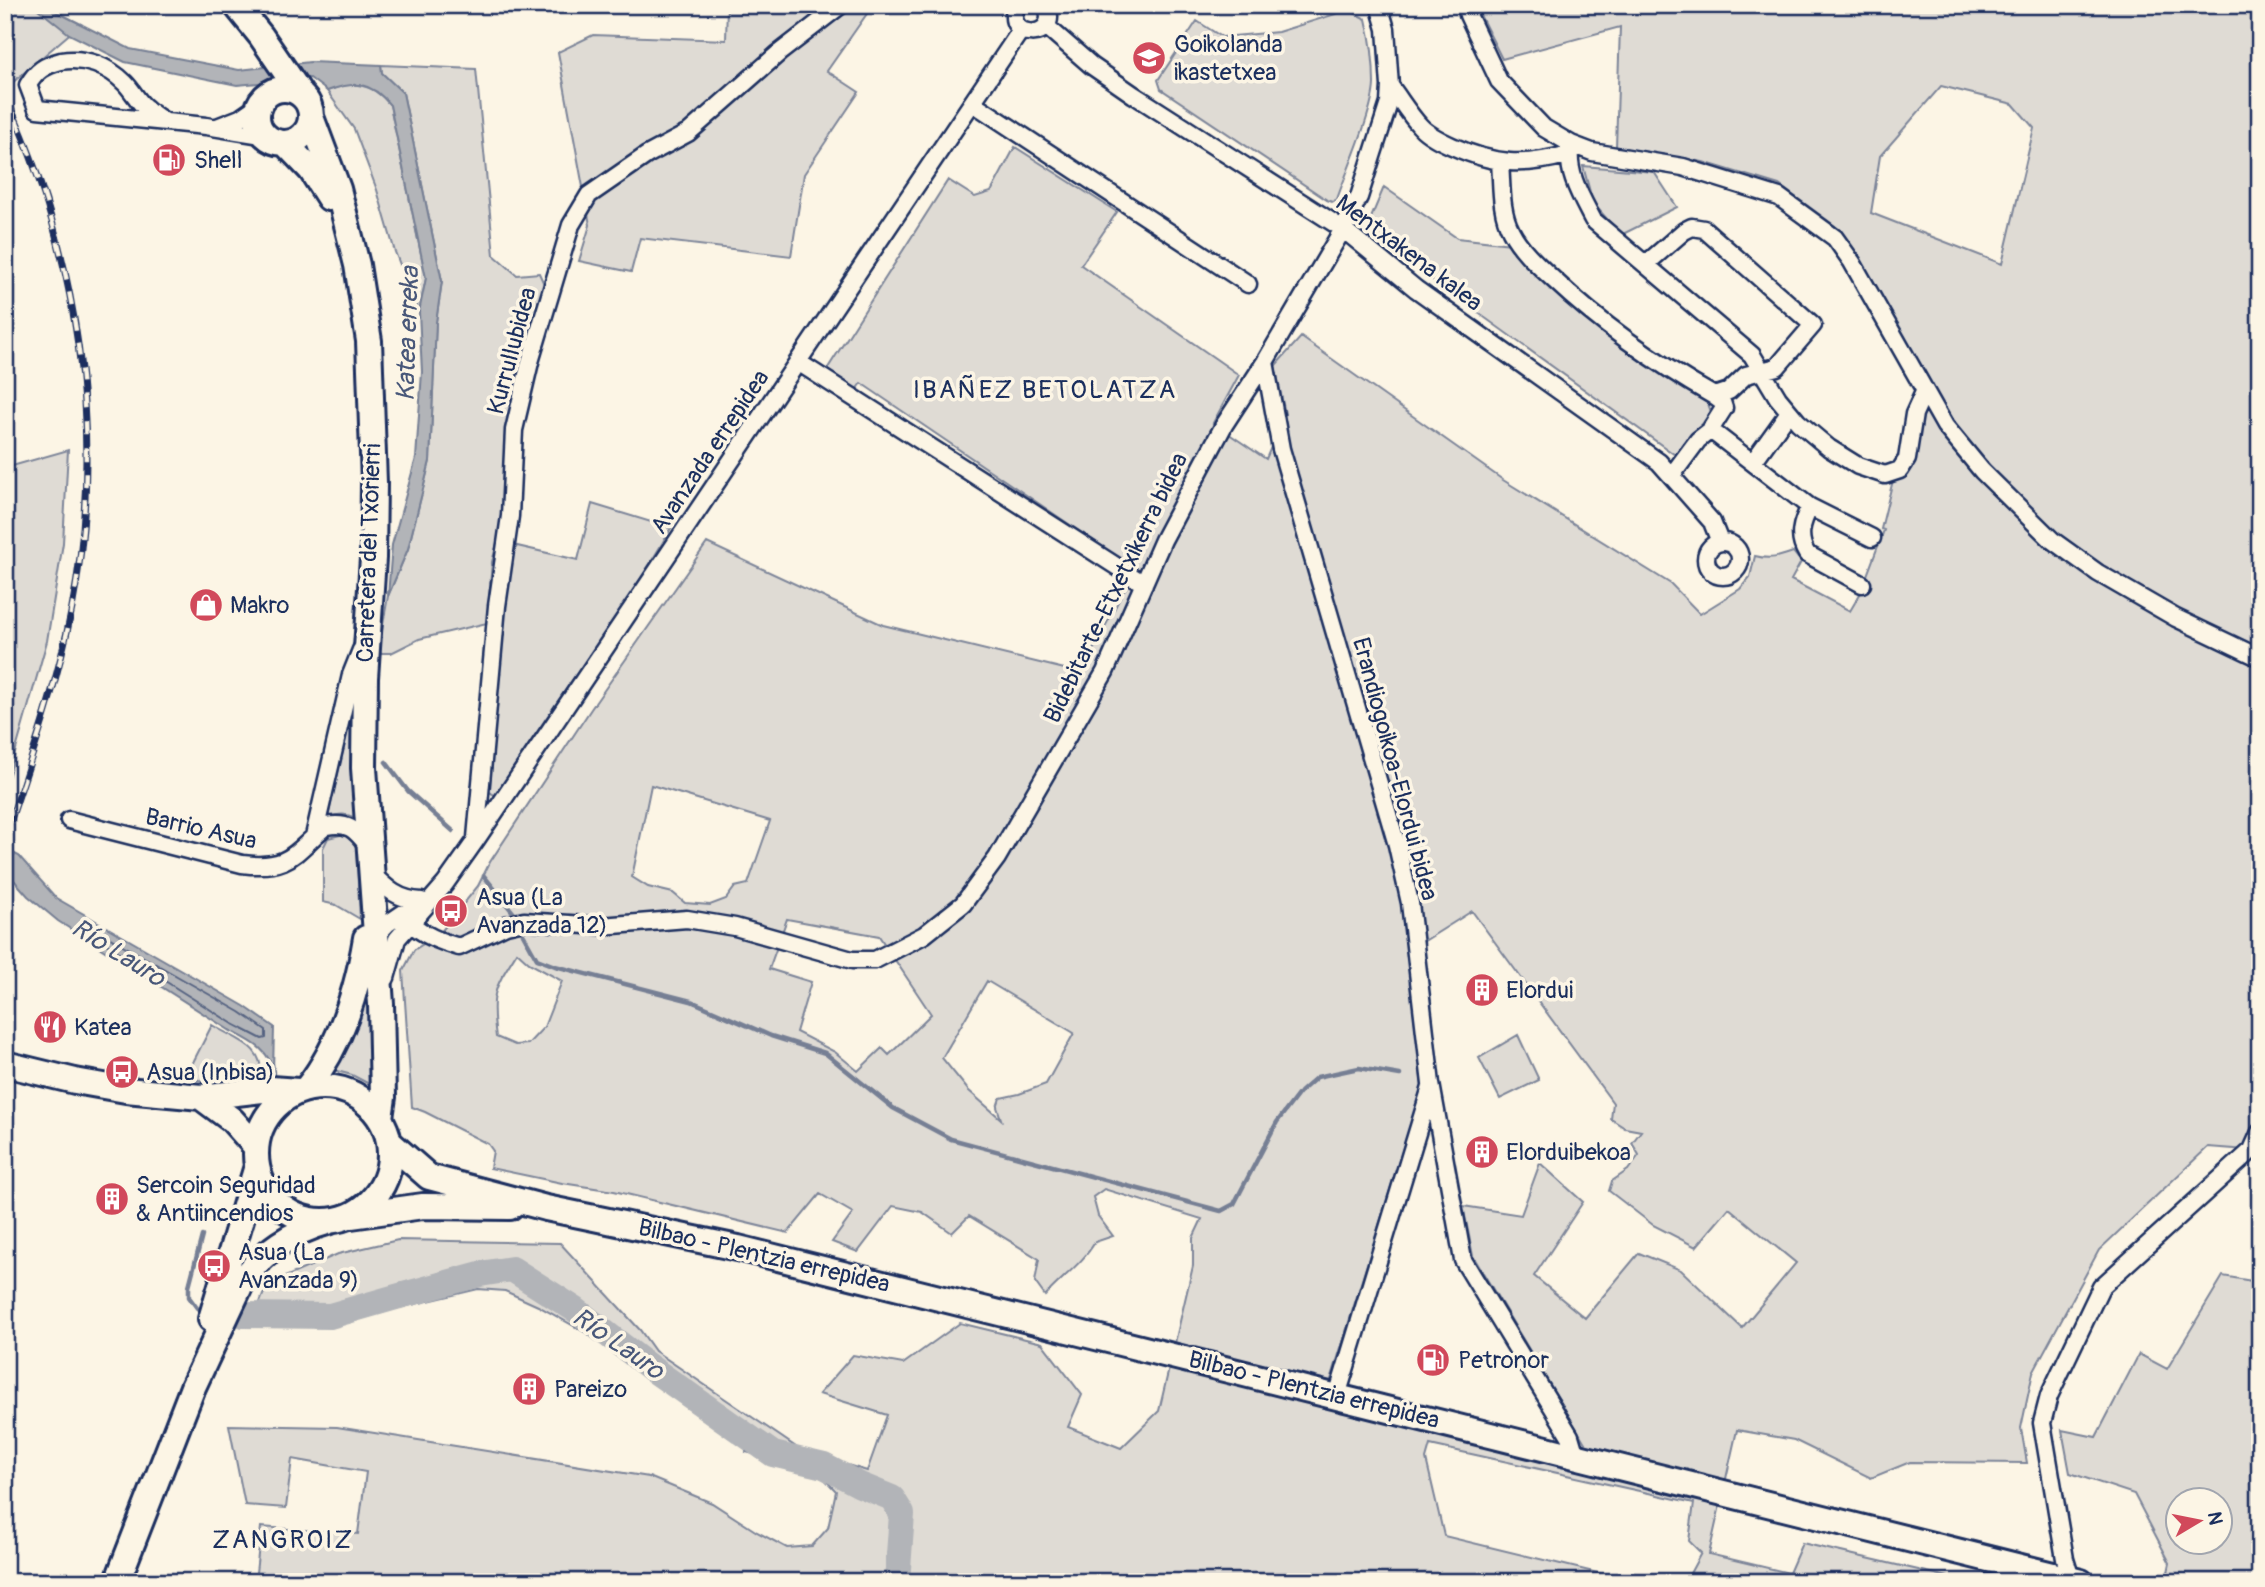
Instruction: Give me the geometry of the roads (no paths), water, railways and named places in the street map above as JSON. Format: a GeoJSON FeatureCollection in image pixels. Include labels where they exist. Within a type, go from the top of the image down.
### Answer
{"type":"FeatureCollection","features":[{"type":"Feature","properties":{"kind":"main road"},"geometry":{"type":"LineString","coordinates":[[235,5],[261,36],[310,108],[310,125],[300,138],[276,139],[262,131],[257,118],[267,97],[265,63],[235,5]]}},
{"type":"Feature","properties":{"kind":"main road"},"geometry":{"type":"LineString","coordinates":[[267,97],[291,90],[300,93]]}},
{"type":"Feature","properties":{"kind":"main road","name":"Carretera del Txorierri"},"geometry":{"type":"LineString","coordinates":[[311,117],[338,189],[363,296],[369,341],[374,495],[365,678],[364,768],[371,884],[369,947]]}},
{"type":"Feature","properties":{"kind":"main road","name":"Carretera del Txorierri"},"geometry":{"type":"LineString","coordinates":[[276,139],[324,187],[348,236]]}},
{"type":"Feature","properties":{"kind":"main road"},"geometry":{"type":"LineString","coordinates":[[369,947],[381,1004],[383,1097],[380,1118]]}},
{"type":"Feature","properties":{"kind":"main road"},"geometry":{"type":"LineString","coordinates":[[193,1387],[196,1364],[256,1156],[260,1129],[269,1113],[282,1100],[303,1090],[320,1072],[354,997],[369,947]]}},
{"type":"Feature","properties":{"kind":"main road"},"geometry":{"type":"LineString","coordinates":[[5,1064],[127,1090],[201,1097],[271,1089],[303,1090],[328,1087],[348,1091],[366,1102],[380,1118],[389,1142],[390,1160],[386,1178],[372,1200],[339,1219],[308,1220],[289,1213],[274,1201],[263,1185],[256,1156],[232,1120],[201,1097]]}},
{"type":"Feature","properties":{"kind":"main road"},"geometry":{"type":"LineString","coordinates":[[389,1142],[429,1177],[546,1208]]}},
{"type":"Feature","properties":{"kind":"main road"},"geometry":{"type":"LineString","coordinates":[[117,1582],[193,1387],[237,1292],[251,1268],[264,1255],[306,1227],[339,1219],[423,1206],[546,1208]]}},
{"type":"Feature","properties":{"kind":"main road","name":"Bilbao - Plentzia errepidea"},"geometry":{"type":"LineString","coordinates":[[546,1208],[705,1240],[2075,1581]]}},
{"type":"Feature","properties":{"kind":"street","name":"Kurrullubidea"},"geometry":{"type":"LineString","coordinates":[[476,840],[497,606],[510,516],[514,430],[530,362],[571,225],[589,195],[647,155],[688,133],[779,53],[841,5]]}},
{"type":"Feature","properties":{"kind":"street"},"geometry":{"type":"LineString","coordinates":[[1017,5],[1014,21],[1021,30],[1037,33],[1046,26],[1049,15],[1046,5]]}},
{"type":"Feature","properties":{"kind":"street","name":"Bidebitarte-Etxetxikerra bidea"},"geometry":{"type":"LineString","coordinates":[[409,922],[432,939],[459,947],[506,925],[524,921],[601,926],[687,919],[735,926],[852,960],[875,960],[924,935],[963,904],[997,858],[1105,672],[1163,540],[1224,425],[1265,362],[1343,229],[1363,185],[1389,103],[1386,29],[1379,5]]}},
{"type":"Feature","properties":{"kind":"street"},"geometry":{"type":"LineString","coordinates":[[1466,5],[1468,15],[1499,81],[1544,128],[1569,149],[1578,188],[1593,220],[1752,355],[1789,412],[1829,448],[1858,466],[1885,475],[1900,470],[1907,459],[1914,414],[1924,391]]}},
{"type":"Feature","properties":{"kind":"street","name":"Mentxakena kalea"},"geometry":{"type":"LineString","coordinates":[[1046,26],[1092,66],[1134,95],[1343,229],[1416,289],[1659,462],[1712,523],[1720,542]]}},
{"type":"Feature","properties":{"kind":"street","name":"Avanzada errepidea"},"geometry":{"type":"LineString","coordinates":[[427,898],[445,884],[476,840],[1021,30]]}},
{"type":"Feature","properties":{"kind":"street"},"geometry":{"type":"LineString","coordinates":[[164,121],[144,107],[126,84],[111,72],[90,62],[74,59],[53,63],[35,72],[28,85],[37,109],[217,127],[276,139]]}},
{"type":"Feature","properties":{"kind":"street"},"geometry":{"type":"LineString","coordinates":[[1390,86],[1421,127],[1437,139],[1476,156],[1500,162],[1541,162],[1569,149],[1592,152],[1683,167],[1779,197],[1835,238],[1852,262],[1945,426],[1982,471],[2052,540],[2071,556],[2176,618],[2260,658]]}},
{"type":"Feature","properties":{"kind":"street"},"geometry":{"type":"LineString","coordinates":[[217,127],[240,118],[267,97]]}},
{"type":"Feature","properties":{"kind":"street"},"geometry":{"type":"LineString","coordinates":[[973,103],[1248,284]]}},
{"type":"Feature","properties":{"kind":"street"},"geometry":{"type":"LineString","coordinates":[[1500,162],[1505,219],[1512,233],[1534,261],[1630,344],[1722,402],[1724,408],[1712,429],[1698,440],[1672,475]]}},
{"type":"Feature","properties":{"kind":"street"},"geometry":{"type":"LineString","coordinates":[[1646,264],[1684,231],[1692,227],[1704,229],[1814,325],[1777,367],[1746,374],[1729,391],[1714,396]]}},
{"type":"Feature","properties":{"kind":"street"},"geometry":{"type":"LineString","coordinates":[[798,362],[1144,584]]}},
{"type":"Feature","properties":{"kind":"street","name":"Erandiogoikoa-Elordui bidea"},"geometry":{"type":"LineString","coordinates":[[1265,362],[1281,449],[1396,845],[1410,903],[1432,1084],[1463,1259],[1570,1436],[1576,1456]]}},
{"type":"Feature","properties":{"kind":"street"},"geometry":{"type":"LineString","coordinates":[[1753,461],[1789,412]]}},
{"type":"Feature","properties":{"kind":"street"},"geometry":{"type":"LineString","coordinates":[[1712,429],[1810,507],[1872,538]]}},
{"type":"Feature","properties":{"kind":"street"},"geometry":{"type":"LineString","coordinates":[[1810,507],[1802,520],[1800,537],[1807,554],[1862,584]]}},
{"type":"Feature","properties":{"kind":"street"},"geometry":{"type":"LineString","coordinates":[[314,836],[351,675],[368,632]]}},
{"type":"Feature","properties":{"kind":"street","name":"Barrio Asua"},"geometry":{"type":"LineString","coordinates":[[69,820],[242,864],[261,866],[279,863],[296,855],[326,826],[347,825],[356,831],[369,847]]}},
{"type":"Feature","properties":{"kind":"street"},"geometry":{"type":"LineString","coordinates":[[371,884],[406,899],[427,898]]}},
{"type":"Feature","properties":{"kind":"street"},"geometry":{"type":"LineString","coordinates":[[381,1004],[388,964],[397,939],[427,898]]}},
{"type":"Feature","properties":{"kind":"street"},"geometry":{"type":"LineString","coordinates":[[369,947],[387,925],[427,898]]}},
{"type":"Feature","properties":{"kind":"street"},"geometry":{"type":"LineString","coordinates":[[1337,1396],[1432,1084]]}},
{"type":"Feature","properties":{"kind":"street"},"geometry":{"type":"LineString","coordinates":[[2075,1581],[2064,1559],[2042,1423],[2049,1396],[2101,1287],[2252,1150],[2260,1132]]}},
{"type":"Feature","properties":{"kind":"water"},"geometry":{"type":"Polygon","coordinates":[[[33,5],[43,5],[130,49],[239,70],[310,62],[381,65],[382,73],[403,93],[442,281],[436,322],[430,461],[408,549],[388,596],[392,545],[416,458],[422,372],[419,312],[426,278],[390,105],[376,91],[362,85],[327,91],[310,78],[237,85],[125,62],[69,34],[33,5]]]}},
{"type":"Feature","properties":{"kind":"water"},"geometry":{"type":"Polygon","coordinates":[[[5,849],[19,856],[56,898],[244,1006],[274,1027],[273,1073],[268,1058],[257,1046],[58,921],[28,896],[5,870],[5,849]]]}},
{"type":"Feature","properties":{"kind":"waterway"},"geometry":{"type":"LineString","coordinates":[[386,762],[408,791],[453,831]]}},
{"type":"Feature","properties":{"kind":"waterway"},"geometry":{"type":"LineString","coordinates":[[484,876],[516,916]]}},
{"type":"Feature","properties":{"kind":"waterway"},"geometry":{"type":"LineString","coordinates":[[523,934],[537,959],[691,1001],[771,1036],[825,1053],[893,1108],[951,1139],[1221,1211],[1234,1204],[1277,1122],[1300,1092],[1317,1077],[1359,1068],[1400,1075]]}},
{"type":"Feature","properties":{"kind":"waterway","name":"Río Lauro"},"geometry":{"type":"LineString","coordinates":[[272,1064],[273,1073]]}},
{"type":"Feature","properties":{"kind":"waterway","name":"Río Lauro"},"geometry":{"type":"LineString","coordinates":[[197,1308],[189,1297],[189,1286],[202,1236]]}},
{"type":"Feature","properties":{"kind":"waterway","name":"Río Lauro"},"geometry":{"type":"LineString","coordinates":[[244,1315],[330,1316],[480,1274],[512,1269],[576,1310],[651,1368],[773,1454],[824,1466],[892,1498],[902,1514],[897,1582]]}},
{"type":"Feature","properties":{"kind":"railway"},"geometry":{"type":"LineString","coordinates":[[5,95],[30,155],[51,218],[67,281],[85,412],[86,478],[82,543],[66,637],[42,724],[5,837]]}},
{"type":"Feature","properties":{"kind":"place","name":"Goikolanda ikastetxea"},"geometry":{"type":"Point","coordinates":[1149,58]}},
{"type":"Feature","properties":{"kind":"place","name":"Shell"},"geometry":{"type":"Point","coordinates":[169,160]}},
{"type":"Feature","properties":{"kind":"place","name":"Makro"},"geometry":{"type":"Point","coordinates":[206,605]}},
{"type":"Feature","properties":{"kind":"place","name":"Asua (La Avanzada 12)"},"geometry":{"type":"Point","coordinates":[451,911]}},
{"type":"Feature","properties":{"kind":"place","name":"Elordui"},"geometry":{"type":"Point","coordinates":[1482,990]}},
{"type":"Feature","properties":{"kind":"place","name":"Katea"},"geometry":{"type":"Point","coordinates":[50,1027]}},
{"type":"Feature","properties":{"kind":"place","name":"Asua (Inbisa)"},"geometry":{"type":"Point","coordinates":[122,1072]}},
{"type":"Feature","properties":{"kind":"place","name":"Elorduibekoa"},"geometry":{"type":"Point","coordinates":[1482,1152]}},
{"type":"Feature","properties":{"kind":"place","name":"Sercoin Seguridad & Antiincendios"},"geometry":{"type":"Point","coordinates":[112,1199]}},
{"type":"Feature","properties":{"kind":"place","name":"Asua (La Avanzada 9)"},"geometry":{"type":"Point","coordinates":[214,1266]}},
{"type":"Feature","properties":{"kind":"place","name":"Petronor"},"geometry":{"type":"Point","coordinates":[1433,1360]}},
{"type":"Feature","properties":{"kind":"place","name":"Pareizo"},"geometry":{"type":"Point","coordinates":[529,1389]}},
{"type":"Feature","properties":{"kind":"district","name":"IBAÑEZ BETOLATZA"},"geometry":{"type":"Point","coordinates":[1045,390]}},
{"type":"Feature","properties":{"kind":"district","name":"ZANGROIZ"},"geometry":{"type":"Point","coordinates":[283,1540]}},
{"type":"Feature","properties":{"kind":"water label","name":"Katea erreka"},"geometry":{"type":"Point","coordinates":[408,334]}}]}
